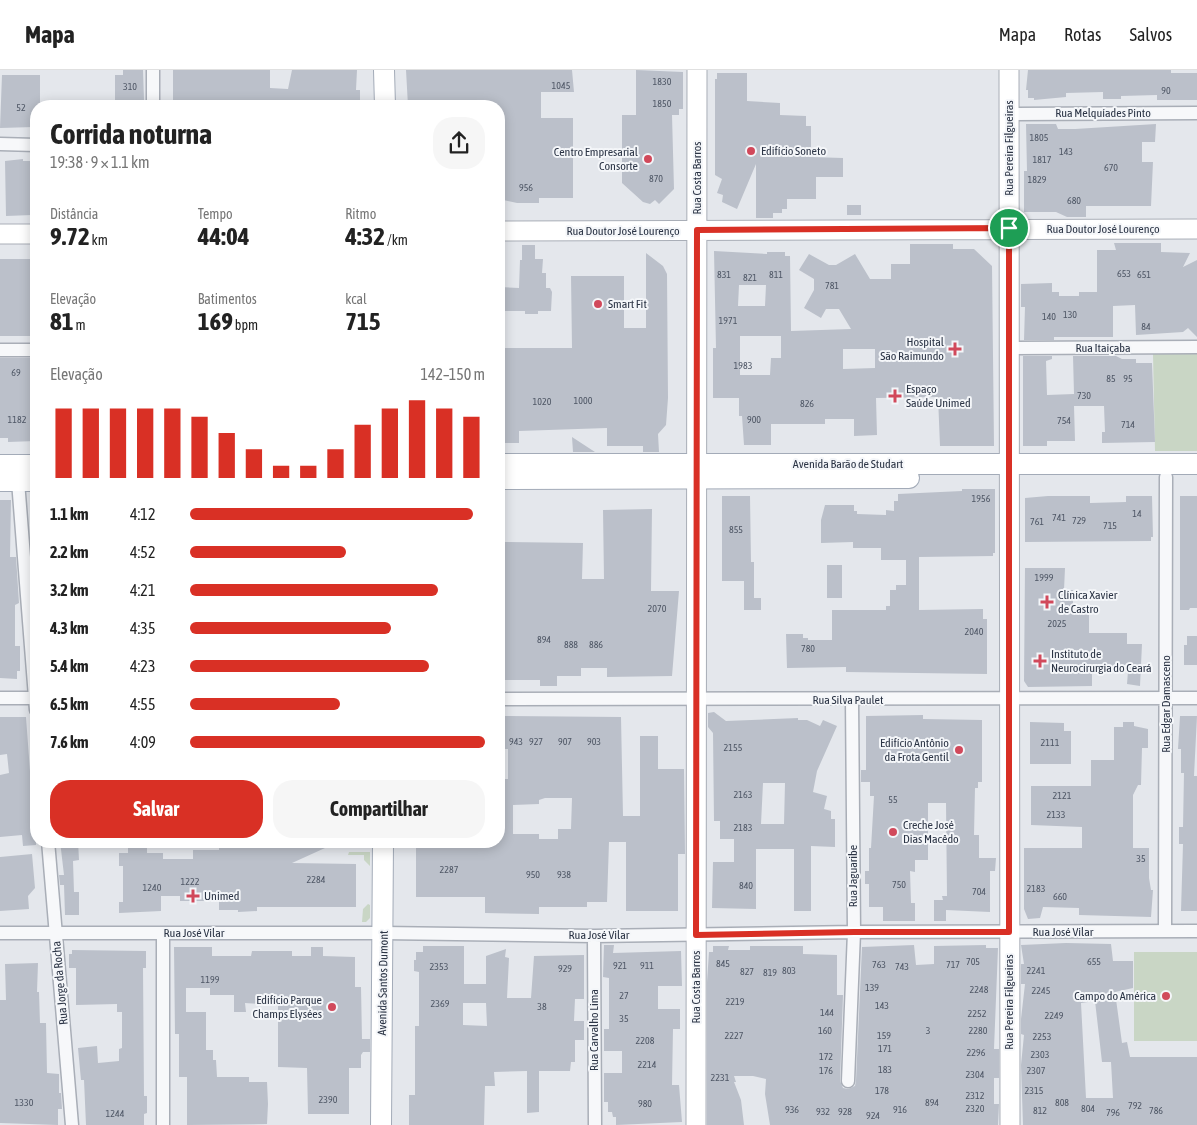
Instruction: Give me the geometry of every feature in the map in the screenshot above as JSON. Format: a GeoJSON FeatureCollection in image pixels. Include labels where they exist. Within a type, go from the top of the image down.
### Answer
{"type":"FeatureCollection","features":[{"type":"Feature","properties":{"kind":"main road"},"geometry":{"type":"LineString","coordinates":[[384,70],[384,100]]}},
{"type":"Feature","properties":{"kind":"main road","name":"Avenida Barão de Studart"},"geometry":{"type":"LineString","coordinates":[[505,464],[697,470],[1008,471],[1197,477]]}},
{"type":"Feature","properties":{"kind":"main road","name":"Avenida Barão de Studart"},"geometry":{"type":"LineString","coordinates":[[1008,471],[1197,464]]}},
{"type":"Feature","properties":{"kind":"main road"},"geometry":{"type":"LineString","coordinates":[[0,465],[30,465]]}},
{"type":"Feature","properties":{"kind":"main road","name":"Avenida Barão de Studart"},"geometry":{"type":"LineString","coordinates":[[505,479],[697,470]]}},
{"type":"Feature","properties":{"kind":"main road","name":"Avenida Santos Dumont"},"geometry":{"type":"LineString","coordinates":[[381,1125],[383,848]]}},
{"type":"Feature","properties":{"kind":"street"},"geometry":{"type":"LineString","coordinates":[[153,70],[153,100]]}},
{"type":"Feature","properties":{"kind":"street","name":"Rua Costa Barros"},"geometry":{"type":"LineString","coordinates":[[696,1125],[698,70]]}},
{"type":"Feature","properties":{"kind":"street","name":"Rua Pereira Filgueiras"},"geometry":{"type":"LineString","coordinates":[[1009,70],[1008,699],[1010,1125]]}},
{"type":"Feature","properties":{"kind":"street","name":"Rua Melquíades Pinto"},"geometry":{"type":"LineString","coordinates":[[1010,114],[1197,113]]}},
{"type":"Feature","properties":{"kind":"street"},"geometry":{"type":"LineString","coordinates":[[0,144],[30,145]]}},
{"type":"Feature","properties":{"kind":"street","name":"Rua Doutor José Lourenço"},"geometry":{"type":"LineString","coordinates":[[505,231],[1009,228],[1197,229]]}},
{"type":"Feature","properties":{"kind":"street"},"geometry":{"type":"LineString","coordinates":[[0,234],[30,234]]}},
{"type":"Feature","properties":{"kind":"street","name":"Rua Itaiçaba"},"geometry":{"type":"LineString","coordinates":[[1008,348],[1197,348]]}},
{"type":"Feature","properties":{"kind":"street"},"geometry":{"type":"LineString","coordinates":[[0,350],[30,350]]}},
{"type":"Feature","properties":{"kind":"street","name":"Rua Edgar Damasceno"},"geometry":{"type":"LineString","coordinates":[[1165,931],[1166,477]]}},
{"type":"Feature","properties":{"kind":"street"},"geometry":{"type":"LineString","coordinates":[[18,481],[30,628]]}},
{"type":"Feature","properties":{"kind":"street"},"geometry":{"type":"LineString","coordinates":[[0,698],[30,701]]}},
{"type":"Feature","properties":{"kind":"street","name":"Rua Silva Paulet"},"geometry":{"type":"LineString","coordinates":[[505,699],[852,700],[1197,698]]}},
{"type":"Feature","properties":{"kind":"street","name":"Rua Jaguaribe"},"geometry":{"type":"LineString","coordinates":[[848,1081],[854,932],[852,700]]}},
{"type":"Feature","properties":{"kind":"street","name":"Rua Jorge da Rocha"},"geometry":{"type":"LineString","coordinates":[[49,848],[72,1125]]}},
{"type":"Feature","properties":{"kind":"street","name":"Rua José Vilar"},"geometry":{"type":"LineString","coordinates":[[0,934],[383,933],[594,936],[854,932],[1197,932]]}},
{"type":"Feature","properties":{"kind":"street"},"geometry":{"type":"LineString","coordinates":[[163,934],[163,1125]]}},
{"type":"Feature","properties":{"kind":"street","name":"Rua Carvalho Lima"},"geometry":{"type":"LineString","coordinates":[[594,936],[595,1125]]}},
{"type":"Feature","properties":{"kind":"green space"},"geometry":{"type":"Polygon","coordinates":[[[1197,353],[1197,451],[1155,451],[1153,354],[1197,353]]]}},
{"type":"Feature","properties":{"kind":"green space"},"geometry":{"type":"Polygon","coordinates":[[[349,852],[370,852],[370,866],[364,860],[364,855],[348,855],[349,852]]]}},
{"type":"Feature","properties":{"kind":"green space"},"geometry":{"type":"Polygon","coordinates":[[[368,904],[370,905],[370,918],[366,922],[362,922],[363,909],[368,904]]]}},
{"type":"Feature","properties":{"kind":"green space","name":"Campo do América"},"geometry":{"type":"Polygon","coordinates":[[[1134,952],[1197,952],[1197,1041],[1134,1041],[1134,952]]]}},
{"type":"Feature","properties":{"kind":"building"},"geometry":{"type":"Polygon","coordinates":[[[123,70],[143,70],[144,100],[115,100],[115,75],[123,75],[123,70]]]}},
{"type":"Feature","properties":{"kind":"building"},"geometry":{"type":"Polygon","coordinates":[[[173,70],[270,70],[270,88],[288,89],[292,70],[357,70],[356,90],[360,90],[360,100],[173,100],[173,70]]]}},
{"type":"Feature","properties":{"kind":"building"},"geometry":{"type":"Polygon","coordinates":[[[406,70],[572,70],[574,92],[541,92],[541,118],[573,118],[573,198],[539,198],[539,203],[517,203],[505,200],[505,100],[408,100],[406,70]]]}},
{"type":"Feature","properties":{"kind":"building","name":"Centro Empresarial Consorte"},"geometry":{"type":"Polygon","coordinates":[[[636,70],[683,72],[683,109],[679,109],[679,115],[672,115],[674,189],[659,204],[655,200],[650,204],[643,202],[622,183],[622,115],[636,115],[636,70]]]}},
{"type":"Feature","properties":{"kind":"building"},"geometry":{"type":"Polygon","coordinates":[[[1028,70],[1171,70],[1171,73],[1197,73],[1197,100],[1157,100],[1157,95],[1121,96],[1121,99],[1103,99],[1103,92],[1066,93],[1066,97],[1034,100],[1034,98],[1028,98],[1028,90],[1026,90],[1028,70]]]}},
{"type":"Feature","properties":{"kind":"building","name":"Edifício Soneto"},"geometry":{"type":"Polygon","coordinates":[[[717,73],[747,73],[747,101],[780,103],[780,115],[806,116],[806,126],[811,126],[811,157],[843,158],[843,177],[816,177],[816,199],[787,199],[787,209],[782,209],[782,213],[773,213],[773,218],[756,218],[756,164],[737,209],[722,202],[723,195],[717,193],[722,179],[715,175],[715,79],[717,79],[717,73]]]}},
{"type":"Feature","properties":{"kind":"building"},"geometry":{"type":"Polygon","coordinates":[[[2,75],[40,75],[40,100],[30,100],[30,127],[0,128],[2,75]]]}},
{"type":"Feature","properties":{"kind":"building"},"geometry":{"type":"Polygon","coordinates":[[[1026,124],[1056,124],[1058,129],[1075,129],[1156,124],[1155,142],[1142,142],[1142,162],[1153,162],[1151,206],[1086,206],[1086,217],[1067,217],[1056,212],[1024,212],[1024,171],[1027,171],[1026,124]]]}},
{"type":"Feature","properties":{"kind":"building"},"geometry":{"type":"Polygon","coordinates":[[[23,159],[23,161],[30,161],[30,215],[6,216],[5,161],[23,159]]]}},
{"type":"Feature","properties":{"kind":"building"},"geometry":{"type":"Polygon","coordinates":[[[847,205],[861,205],[861,215],[847,215],[847,205]]]}},
{"type":"Feature","properties":{"kind":"building"},"geometry":{"type":"Polygon","coordinates":[[[1114,243],[1161,243],[1161,252],[1190,253],[1183,267],[1197,260],[1197,337],[1188,328],[1183,332],[1136,335],[1135,305],[1113,306],[1113,337],[1054,337],[1054,340],[1024,340],[1025,307],[1021,307],[1021,284],[1052,283],[1052,292],[1059,292],[1059,296],[1079,296],[1079,292],[1097,292],[1097,250],[1116,250],[1114,243]]]}},
{"type":"Feature","properties":{"kind":"building"},"geometry":{"type":"Polygon","coordinates":[[[910,244],[953,244],[953,249],[974,249],[992,266],[994,446],[940,446],[938,397],[876,398],[877,435],[854,436],[854,419],[825,419],[825,424],[771,424],[771,445],[744,445],[742,416],[739,416],[739,398],[713,398],[713,348],[716,348],[714,251],[767,254],[767,252],[785,252],[785,256],[790,256],[791,331],[851,329],[839,309],[826,309],[821,318],[804,308],[814,290],[814,279],[799,270],[809,254],[829,265],[836,265],[855,254],[870,279],[891,279],[891,264],[910,264],[910,244]],[[739,285],[738,306],[765,306],[766,285],[739,285]],[[740,336],[740,375],[770,375],[771,358],[781,358],[781,336],[740,336]],[[843,349],[843,369],[875,368],[875,349],[843,349]]]}},
{"type":"Feature","properties":{"kind":"building"},"geometry":{"type":"Polygon","coordinates":[[[522,245],[535,245],[535,259],[543,259],[542,273],[546,273],[546,288],[550,288],[552,292],[551,311],[525,314],[525,311],[505,311],[505,287],[519,288],[520,260],[522,260],[522,245]]]}},
{"type":"Feature","properties":{"kind":"building"},"geometry":{"type":"Polygon","coordinates":[[[646,253],[663,266],[667,274],[668,398],[666,425],[658,434],[659,452],[643,452],[643,446],[607,446],[607,428],[519,431],[519,443],[505,443],[505,348],[572,348],[571,276],[624,276],[624,328],[646,328],[646,253]]]}},
{"type":"Feature","properties":{"kind":"building"},"geometry":{"type":"Polygon","coordinates":[[[0,259],[30,259],[30,336],[0,336],[0,259]]]}},
{"type":"Feature","properties":{"kind":"building"},"geometry":{"type":"Polygon","coordinates":[[[1023,356],[1052,356],[1052,359],[1046,361],[1047,395],[1074,394],[1073,356],[1116,356],[1122,359],[1136,359],[1136,363],[1152,363],[1155,442],[1102,443],[1102,432],[1105,432],[1104,406],[1074,406],[1075,441],[1047,441],[1047,446],[1023,446],[1023,356]]]}},
{"type":"Feature","properties":{"kind":"building"},"geometry":{"type":"Polygon","coordinates":[[[0,358],[30,358],[30,441],[8,442],[8,438],[0,438],[0,358]]]}},
{"type":"Feature","properties":{"kind":"building"},"geometry":{"type":"Polygon","coordinates":[[[572,437],[595,452],[573,452],[572,437]]]}},
{"type":"Feature","properties":{"kind":"building"},"geometry":{"type":"Polygon","coordinates":[[[962,489],[995,489],[995,553],[993,553],[993,556],[919,557],[919,610],[983,609],[983,619],[987,619],[987,674],[846,672],[846,667],[787,668],[786,634],[803,634],[803,638],[808,638],[808,640],[832,640],[832,610],[886,610],[886,606],[890,606],[890,590],[896,590],[896,585],[906,585],[906,560],[881,560],[881,548],[853,548],[853,542],[821,543],[821,520],[825,505],[854,505],[854,511],[857,511],[857,514],[886,515],[886,510],[894,511],[894,501],[898,501],[898,494],[962,491],[962,489]]]}},
{"type":"Feature","properties":{"kind":"building"},"geometry":{"type":"Polygon","coordinates":[[[722,496],[750,496],[751,562],[754,562],[754,598],[761,598],[761,610],[744,610],[744,581],[722,581],[722,496]]]}},
{"type":"Feature","properties":{"kind":"building"},"geometry":{"type":"Polygon","coordinates":[[[1090,496],[1090,503],[1126,502],[1126,496],[1152,496],[1153,537],[1151,537],[1151,541],[1025,542],[1025,498],[1090,496]]]}},
{"type":"Feature","properties":{"kind":"building"},"geometry":{"type":"Polygon","coordinates":[[[1180,496],[1197,496],[1197,608],[1190,608],[1189,610],[1180,610],[1180,496]]]}},
{"type":"Feature","properties":{"kind":"building"},"geometry":{"type":"Polygon","coordinates":[[[0,500],[11,500],[10,557],[16,557],[19,603],[15,605],[15,646],[20,646],[20,671],[17,671],[17,679],[0,678],[0,500]]]}},
{"type":"Feature","properties":{"kind":"building"},"geometry":{"type":"Polygon","coordinates":[[[652,509],[651,591],[679,591],[672,676],[607,677],[607,668],[581,668],[581,676],[557,676],[557,686],[540,686],[540,680],[505,680],[505,542],[583,543],[582,579],[604,579],[603,510],[652,509]]]}},
{"type":"Feature","properties":{"kind":"building"},"geometry":{"type":"Polygon","coordinates":[[[827,565],[842,565],[842,598],[827,598],[827,565]]]}},
{"type":"Feature","properties":{"kind":"building"},"geometry":{"type":"Polygon","coordinates":[[[1025,568],[1065,568],[1064,590],[1073,590],[1073,613],[1089,613],[1089,633],[1127,633],[1127,644],[1142,644],[1140,686],[1127,684],[1128,671],[1092,671],[1092,686],[1028,687],[1024,681],[1025,568]]]}},
{"type":"Feature","properties":{"kind":"building"},"geometry":{"type":"Polygon","coordinates":[[[1187,636],[1197,636],[1197,665],[1184,665],[1184,645],[1187,645],[1187,636]]]}},
{"type":"Feature","properties":{"kind":"building"},"geometry":{"type":"Polygon","coordinates":[[[714,712],[726,721],[798,718],[798,720],[807,720],[820,726],[823,720],[837,726],[817,771],[813,792],[827,796],[824,809],[831,811],[831,819],[835,819],[835,847],[811,846],[811,911],[794,911],[794,849],[756,849],[756,909],[712,908],[713,862],[734,862],[734,839],[720,839],[720,821],[714,821],[713,733],[708,727],[708,713],[714,712]],[[763,783],[761,824],[784,824],[785,783],[763,783]]]}},
{"type":"Feature","properties":{"kind":"building"},"geometry":{"type":"Polygon","coordinates":[[[923,715],[923,719],[982,720],[982,782],[978,782],[978,788],[975,788],[974,835],[979,835],[979,858],[996,858],[995,871],[990,871],[990,912],[946,910],[946,921],[934,921],[934,900],[943,900],[942,896],[947,896],[946,803],[928,803],[928,860],[915,860],[915,872],[910,871],[911,903],[915,903],[915,921],[883,921],[883,907],[869,907],[869,884],[865,884],[865,871],[869,871],[869,848],[871,848],[874,796],[870,796],[870,782],[861,782],[861,770],[866,770],[866,716],[923,715]]]}},
{"type":"Feature","properties":{"kind":"building"},"geometry":{"type":"Polygon","coordinates":[[[505,716],[621,717],[623,816],[640,816],[640,736],[658,736],[658,769],[684,769],[685,854],[678,854],[678,911],[626,911],[626,842],[609,842],[607,902],[587,902],[587,907],[539,907],[539,914],[485,913],[485,897],[416,897],[416,848],[505,848],[505,779],[508,779],[508,749],[505,749],[505,716]],[[545,798],[539,800],[539,804],[513,805],[513,834],[539,834],[539,839],[558,839],[558,829],[571,829],[572,798],[545,798]]]}},
{"type":"Feature","properties":{"kind":"building"},"geometry":{"type":"Polygon","coordinates":[[[1180,716],[1197,716],[1194,776],[1197,776],[1197,911],[1181,911],[1183,844],[1179,844],[1179,827],[1183,827],[1184,773],[1181,773],[1181,749],[1178,749],[1180,716]]]}},
{"type":"Feature","properties":{"kind":"building"},"geometry":{"type":"Polygon","coordinates":[[[0,717],[26,717],[30,771],[30,845],[23,846],[22,835],[0,837],[0,775],[9,773],[7,754],[0,755],[0,717]]]}},
{"type":"Feature","properties":{"kind":"building"},"geometry":{"type":"Polygon","coordinates":[[[1030,722],[1064,723],[1064,731],[1071,731],[1071,764],[1030,764],[1030,722]]]}},
{"type":"Feature","properties":{"kind":"building"},"geometry":{"type":"Polygon","coordinates":[[[1123,722],[1134,722],[1134,726],[1148,729],[1148,748],[1142,748],[1141,785],[1138,785],[1133,795],[1133,848],[1149,848],[1149,878],[1151,890],[1153,890],[1151,917],[1079,915],[1079,908],[1043,907],[1040,918],[1028,919],[1024,909],[1024,848],[1082,848],[1082,827],[1031,825],[1031,786],[1091,786],[1091,760],[1114,760],[1114,727],[1123,727],[1123,722]]]}},
{"type":"Feature","properties":{"kind":"building"},"geometry":{"type":"Polygon","coordinates":[[[61,848],[78,848],[79,860],[73,861],[74,892],[79,892],[79,915],[65,915],[64,885],[60,885],[59,875],[64,875],[61,848]]]}},
{"type":"Feature","properties":{"kind":"building"},"geometry":{"type":"Polygon","coordinates":[[[128,848],[147,848],[147,853],[163,853],[163,859],[193,859],[193,850],[219,850],[219,848],[325,848],[292,863],[356,864],[356,907],[257,907],[257,911],[238,912],[238,910],[219,910],[219,901],[180,901],[180,896],[161,896],[161,911],[119,913],[119,902],[123,902],[123,866],[119,866],[119,853],[128,853],[128,848]]]}},
{"type":"Feature","properties":{"kind":"building"},"geometry":{"type":"Polygon","coordinates":[[[32,854],[35,888],[28,896],[29,909],[0,911],[0,857],[32,854]]]}},
{"type":"Feature","properties":{"kind":"building"},"geometry":{"type":"Polygon","coordinates":[[[1111,944],[1113,961],[1133,961],[1133,988],[1115,992],[1122,1043],[1127,1042],[1130,1057],[1197,1057],[1197,1125],[1023,1125],[1021,1065],[1024,1035],[1021,1034],[1021,1019],[1025,984],[1021,984],[1021,964],[1024,964],[1021,945],[1111,944]],[[1095,1001],[1081,1003],[1086,1098],[1113,1098],[1111,1062],[1102,1062],[1095,1001]]]}},
{"type":"Feature","properties":{"kind":"building"},"geometry":{"type":"Polygon","coordinates":[[[604,945],[614,945],[613,953],[681,951],[682,986],[658,986],[658,1009],[680,1009],[680,1029],[673,1029],[672,1085],[679,1085],[682,1122],[616,1125],[616,1117],[613,1117],[612,1112],[608,1112],[608,1102],[604,1102],[604,1073],[622,1073],[622,1051],[604,1051],[604,1029],[609,1029],[609,978],[603,977],[604,945]]]}},
{"type":"Feature","properties":{"kind":"building"},"geometry":{"type":"Polygon","coordinates":[[[914,945],[916,965],[934,964],[934,946],[986,945],[986,948],[998,948],[994,1049],[999,1049],[999,1078],[994,1078],[994,1104],[999,1104],[998,1125],[770,1125],[765,1094],[766,1079],[753,1076],[734,1076],[736,1082],[734,1082],[741,1100],[744,1125],[707,1125],[707,982],[709,952],[713,952],[713,946],[729,946],[728,950],[750,950],[750,946],[803,946],[803,954],[837,955],[837,995],[843,995],[840,1081],[843,1088],[848,1089],[855,1086],[856,1081],[862,947],[914,945]]]}},
{"type":"Feature","properties":{"kind":"building"},"geometry":{"type":"Polygon","coordinates":[[[423,946],[464,946],[464,984],[486,984],[486,956],[506,949],[505,957],[509,958],[507,998],[531,998],[534,956],[584,955],[584,999],[575,999],[574,1021],[584,1021],[584,1040],[575,1040],[575,1062],[571,1062],[570,1071],[539,1071],[539,1112],[527,1113],[527,1071],[494,1072],[495,1086],[485,1086],[484,1125],[409,1125],[409,1095],[415,1095],[415,1026],[419,1026],[419,972],[414,971],[414,960],[416,960],[416,952],[423,952],[423,946]],[[463,1003],[463,1025],[487,1026],[486,1003],[463,1003]]]}},
{"type":"Feature","properties":{"kind":"building"},"geometry":{"type":"Polygon","coordinates":[[[174,947],[212,947],[212,956],[251,956],[252,951],[292,951],[292,956],[311,956],[311,947],[323,947],[323,956],[355,957],[355,987],[361,987],[362,1039],[370,1039],[370,1052],[363,1052],[361,1055],[361,1068],[349,1068],[349,1114],[308,1114],[307,1068],[278,1067],[278,1005],[245,1003],[246,1012],[234,1012],[234,995],[210,995],[210,988],[186,988],[186,1012],[206,1012],[206,1050],[213,1050],[213,1060],[216,1060],[217,1077],[249,1077],[249,1082],[267,1082],[268,1104],[267,1124],[187,1125],[187,1077],[179,1077],[179,1034],[175,1034],[174,947]]]}},
{"type":"Feature","properties":{"kind":"building"},"geometry":{"type":"Polygon","coordinates":[[[72,950],[146,951],[146,968],[143,968],[144,1096],[147,1096],[147,1113],[144,1114],[144,1125],[86,1125],[84,1080],[81,1080],[78,1048],[97,1046],[98,1063],[119,1061],[119,1049],[122,1048],[122,1012],[117,1012],[117,1004],[76,1005],[76,968],[69,968],[69,954],[72,954],[72,950]]]}},
{"type":"Feature","properties":{"kind":"building"},"geometry":{"type":"Polygon","coordinates":[[[38,963],[37,992],[39,992],[40,1023],[46,1023],[47,1073],[59,1074],[59,1093],[61,1093],[62,1109],[58,1109],[58,1125],[0,1123],[0,1000],[6,1000],[5,964],[38,963]]]}},
{"type":"Feature","properties":{"kind":"place","name":"Edifício Soneto"},"geometry":{"type":"Point","coordinates":[751,151]}},
{"type":"Feature","properties":{"kind":"place","name":"Centro Empresarial Consorte"},"geometry":{"type":"Point","coordinates":[648,159]}},
{"type":"Feature","properties":{"kind":"place","name":"Smart Fit"},"geometry":{"type":"Point","coordinates":[598,304]}},
{"type":"Feature","properties":{"kind":"place","name":"Hospital São Raimundo"},"geometry":{"type":"Point","coordinates":[955,349]}},
{"type":"Feature","properties":{"kind":"place","name":"Espaço Saúde Unimed"},"geometry":{"type":"Point","coordinates":[895,396]}},
{"type":"Feature","properties":{"kind":"place","name":"Clínica Xavier de Castro"},"geometry":{"type":"Point","coordinates":[1047,602]}},
{"type":"Feature","properties":{"kind":"place","name":"Instituto de Neurocirurgia do Ceará"},"geometry":{"type":"Point","coordinates":[1040,661]}},
{"type":"Feature","properties":{"kind":"place","name":"Edifício Antônio da Frota Gentil"},"geometry":{"type":"Point","coordinates":[959,750]}},
{"type":"Feature","properties":{"kind":"place","name":"Creche José Dias Macêdo"},"geometry":{"type":"Point","coordinates":[893,832]}},
{"type":"Feature","properties":{"kind":"place","name":"Unimed"},"geometry":{"type":"Point","coordinates":[193,896]}},
{"type":"Feature","properties":{"kind":"place","name":"Campo do América"},"geometry":{"type":"Point","coordinates":[1166,996]}},
{"type":"Feature","properties":{"kind":"place","name":"Edifício Parque Champs Elysées"},"geometry":{"type":"Point","coordinates":[332,1007]}},
{"type":"Feature","properties":{"kind":"route"},"geometry":{"type":"LineString","coordinates":[[1009,228],[1009,932],[696,935],[697,230],[1009,228]]}}]}
